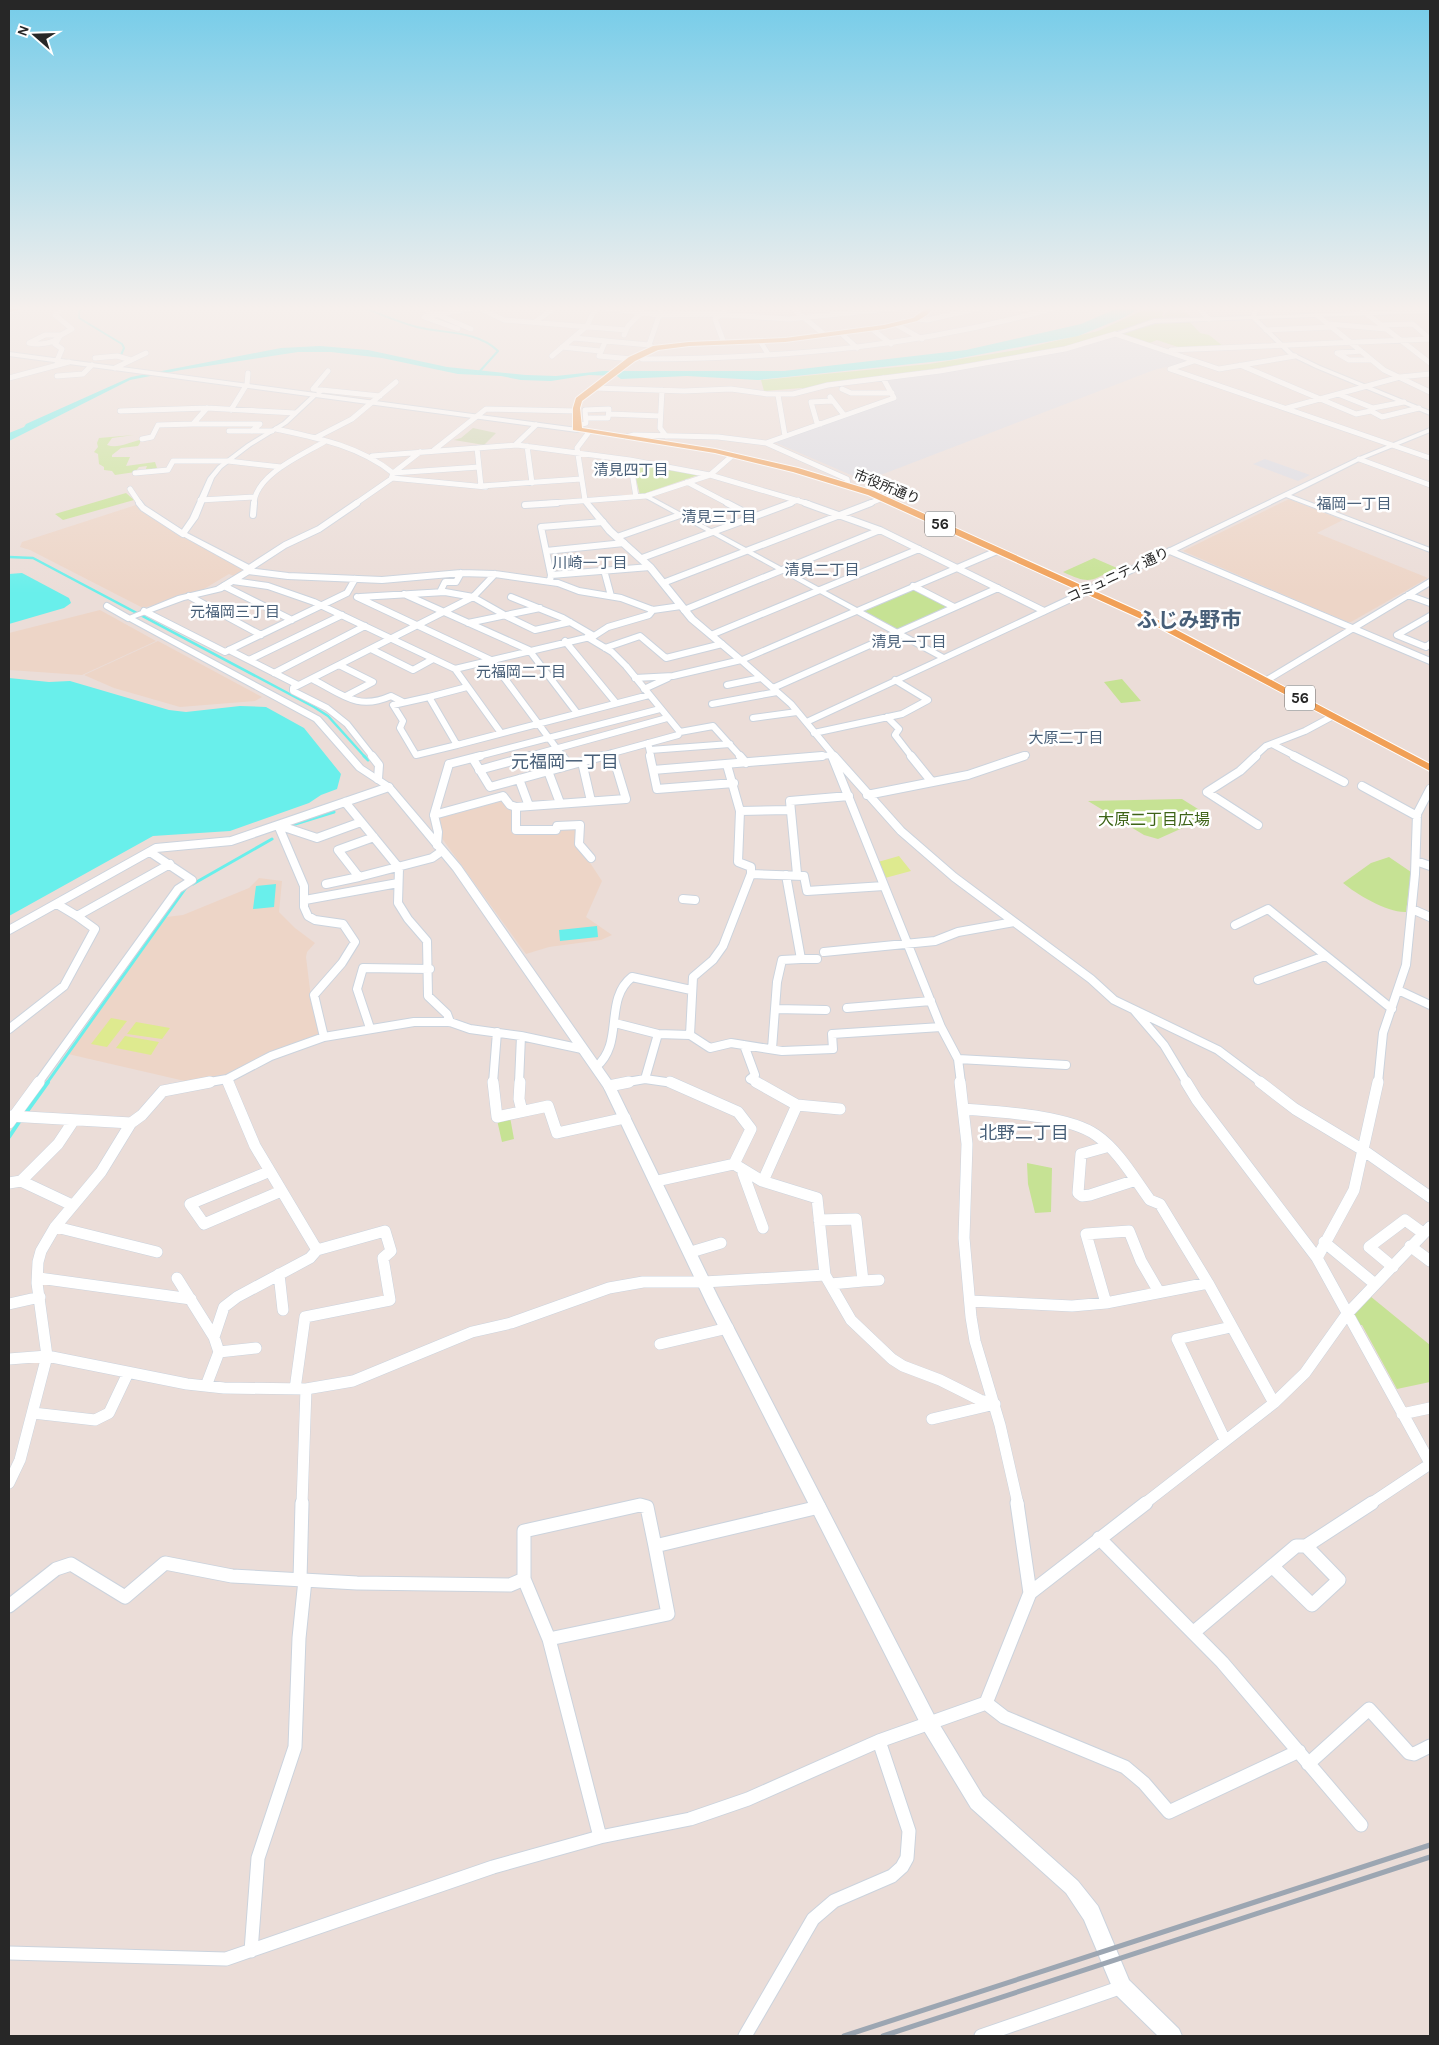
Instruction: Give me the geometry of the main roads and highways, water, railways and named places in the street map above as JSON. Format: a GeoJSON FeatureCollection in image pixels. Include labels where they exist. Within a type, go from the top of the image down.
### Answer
{"type":"FeatureCollection","features":[{"type":"Feature","properties":{"kind":"main road"},"geometry":{"type":"LineString","coordinates":[[368,402],[536,425],[578,428],[576,411],[579,402]]}},
{"type":"Feature","properties":{"kind":"main road","name":"市役所通り"},"geometry":{"type":"LineString","coordinates":[[578,428],[589,432],[733,456],[848,485],[883,498],[1153,621],[1430,768]]}},
{"type":"Feature","properties":{"kind":"water"},"geometry":{"type":"Polygon","coordinates":[[[74,402],[86,402],[9,441],[9,433],[24,427],[26,424],[74,402]]]}},
{"type":"Feature","properties":{"kind":"water"},"geometry":{"type":"Polygon","coordinates":[[[22,573],[69,598],[71,603],[64,608],[9,624],[9,574],[22,573]]]}},
{"type":"Feature","properties":{"kind":"water"},"geometry":{"type":"Polygon","coordinates":[[[9,678],[49,682],[70,681],[169,710],[186,712],[240,706],[266,707],[304,728],[341,774],[337,789],[321,795],[309,803],[230,831],[153,836],[9,916],[9,678]]]}},
{"type":"Feature","properties":{"kind":"water"},"geometry":{"type":"Polygon","coordinates":[[[276,884],[274,907],[253,909],[256,886],[276,884]]]}},
{"type":"Feature","properties":{"kind":"water"},"geometry":{"type":"Polygon","coordinates":[[[597,926],[598,937],[560,941],[559,930],[597,926]]]}},
{"type":"Feature","properties":{"kind":"waterway"},"geometry":{"type":"LineString","coordinates":[[9,557],[33,558],[314,707],[328,716],[365,757]]}},
{"type":"Feature","properties":{"kind":"waterway"},"geometry":{"type":"LineString","coordinates":[[365,757],[368,760]]}},
{"type":"Feature","properties":{"kind":"waterway"},"geometry":{"type":"LineString","coordinates":[[292,825],[334,812]]}},
{"type":"Feature","properties":{"kind":"waterway"},"geometry":{"type":"LineString","coordinates":[[193,884],[272,839]]}},
{"type":"Feature","properties":{"kind":"waterway"},"geometry":{"type":"LineString","coordinates":[[47,1083],[185,889]]}},
{"type":"Feature","properties":{"kind":"waterway"},"geometry":{"type":"LineString","coordinates":[[25,1114],[48,1082]]}},
{"type":"Feature","properties":{"kind":"waterway"},"geometry":{"type":"LineString","coordinates":[[9,1137],[21,1119]]}},
{"type":"Feature","properties":{"kind":"railway"},"geometry":{"type":"LineString","coordinates":[[844,2036],[1430,1845]]}},
{"type":"Feature","properties":{"kind":"railway"},"geometry":{"type":"LineString","coordinates":[[883,2036],[1430,1857]]}},
{"type":"Feature","properties":{"kind":"district","name":"清見四丁目"},"geometry":{"type":"Point","coordinates":[631,470]}},
{"type":"Feature","properties":{"kind":"district","name":"福岡一丁目"},"geometry":{"type":"Point","coordinates":[1354,504]}},
{"type":"Feature","properties":{"kind":"district","name":"清見三丁目"},"geometry":{"type":"Point","coordinates":[719,517]}},
{"type":"Feature","properties":{"kind":"district","name":"川崎一丁目"},"geometry":{"type":"Point","coordinates":[590,563]}},
{"type":"Feature","properties":{"kind":"district","name":"清見二丁目"},"geometry":{"type":"Point","coordinates":[822,570]}},
{"type":"Feature","properties":{"kind":"district","name":"元福岡三丁目"},"geometry":{"type":"Point","coordinates":[235,612]}},
{"type":"Feature","properties":{"kind":"district","name":"ふじみ野市"},"geometry":{"type":"Point","coordinates":[1189,620]}},
{"type":"Feature","properties":{"kind":"district","name":"清見一丁目"},"geometry":{"type":"Point","coordinates":[909,642]}},
{"type":"Feature","properties":{"kind":"district","name":"元福岡二丁目"},"geometry":{"type":"Point","coordinates":[521,672]}},
{"type":"Feature","properties":{"kind":"district","name":"大原二丁目"},"geometry":{"type":"Point","coordinates":[1066,738]}},
{"type":"Feature","properties":{"kind":"district","name":"元福岡一丁目"},"geometry":{"type":"Point","coordinates":[565,762]}},
{"type":"Feature","properties":{"kind":"district","name":"北野二丁目"},"geometry":{"type":"Point","coordinates":[1024,1133]}},
{"type":"Feature","properties":{"kind":"park label","name":"大原二丁目広場"},"geometry":{"type":"Point","coordinates":[1154,819]}}]}
